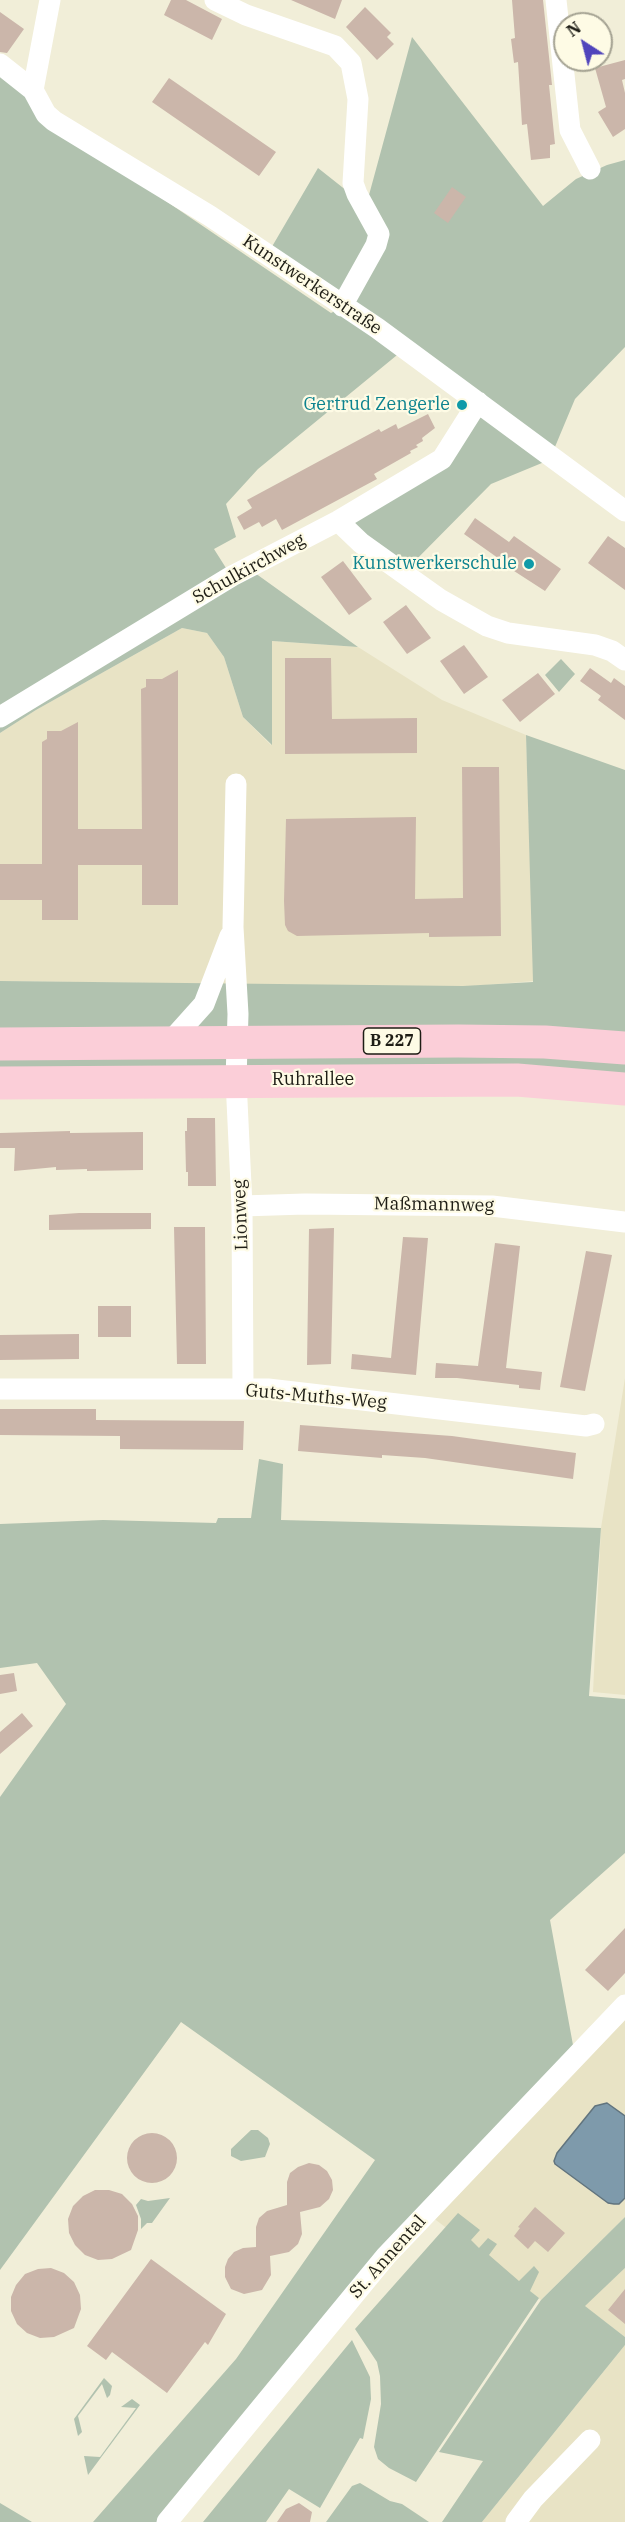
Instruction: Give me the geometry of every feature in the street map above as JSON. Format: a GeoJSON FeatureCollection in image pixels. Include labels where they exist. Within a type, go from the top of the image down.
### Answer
{"type":"FeatureCollection","features":[{"type":"Feature","properties":{"kind":"main road","name":"B 227"},"geometry":{"type":"LineString","coordinates":[[0,1044],[480,1041],[625,1048]]}},
{"type":"Feature","properties":{"kind":"main road","name":"Ruhrallee"},"geometry":{"type":"LineString","coordinates":[[0,1083],[517,1080],[625,1089]]}},
{"type":"Feature","properties":{"kind":"street"},"geometry":{"type":"LineString","coordinates":[[33,90],[50,0]]}},
{"type":"Feature","properties":{"kind":"street"},"geometry":{"type":"LineString","coordinates":[[215,0],[246,15],[335,46],[351,63],[358,99],[353,183],[379,234],[376,245],[342,306]]}},
{"type":"Feature","properties":{"kind":"street"},"geometry":{"type":"LineString","coordinates":[[556,0],[568,124],[574,142],[590,169]]}},
{"type":"Feature","properties":{"kind":"street","name":"Kunstwerkerstraße"},"geometry":{"type":"LineString","coordinates":[[0,64],[33,90],[46,114],[54,121],[210,216],[377,328],[624,508]]}},
{"type":"Feature","properties":{"kind":"street","name":"Schulkirchweg"},"geometry":{"type":"LineString","coordinates":[[0,717],[232,576],[338,521],[442,459],[478,402]]}},
{"type":"Feature","properties":{"kind":"street"},"geometry":{"type":"LineString","coordinates":[[338,521],[361,543],[441,600],[487,626],[508,633],[595,645],[612,651],[625,660]]}},
{"type":"Feature","properties":{"kind":"street"},"geometry":{"type":"LineString","coordinates":[[236,784],[233,927],[238,1042]]}},
{"type":"Feature","properties":{"kind":"street"},"geometry":{"type":"LineString","coordinates":[[169,1043],[204,1004],[217,976],[233,927]]}},
{"type":"Feature","properties":{"kind":"street","name":"Lionweg"},"geometry":{"type":"LineString","coordinates":[[238,1042],[236,1080],[242,1206],[243,1389]]}},
{"type":"Feature","properties":{"kind":"street","name":"Maßmannweg"},"geometry":{"type":"LineString","coordinates":[[242,1206],[305,1204],[492,1206],[625,1222]]}},
{"type":"Feature","properties":{"kind":"street","name":"Guts-Muths-Weg"},"geometry":{"type":"LineString","coordinates":[[0,1389],[299,1391],[586,1426],[594,1424]]}},
{"type":"Feature","properties":{"kind":"street","name":"St. Annental"},"geometry":{"type":"LineString","coordinates":[[167,2522],[386,2256],[625,2005]]}},
{"type":"Feature","properties":{"kind":"street"},"geometry":{"type":"LineString","coordinates":[[516,2522],[562,2467],[590,2440]]}},
{"type":"Feature","properties":{"kind":"shaded area"},"geometry":{"type":"Polygon","coordinates":[[[182,628],[207,633],[224,657],[243,717],[271,745],[272,641],[358,647],[442,700],[526,735],[534,981],[462,987],[0,981],[0,733],[36,710],[182,628]]]}},
{"type":"Feature","properties":{"kind":"shaded area"},"geometry":{"type":"Polygon","coordinates":[[[625,1378],[625,1695],[593,1692],[601,1528],[625,1378]]]}},
{"type":"Feature","properties":{"kind":"shaded area"},"geometry":{"type":"Polygon","coordinates":[[[625,2006],[625,2217],[541,2300],[428,2214],[625,2006]]]}},
{"type":"Feature","properties":{"kind":"shaded area"},"geometry":{"type":"Polygon","coordinates":[[[625,2268],[625,2337],[584,2306],[625,2268]]]}},
{"type":"Feature","properties":{"kind":"shaded area"},"geometry":{"type":"Polygon","coordinates":[[[625,2345],[625,2522],[482,2522],[625,2345]]]}},
{"type":"Feature","properties":{"kind":"green space"},"geometry":{"type":"Polygon","coordinates":[[[412,37],[543,206],[576,179],[607,165],[625,160],[625,347],[575,399],[552,454],[270,250],[318,168],[366,206],[412,37]]]}},
{"type":"Feature","properties":{"kind":"green space"},"geometry":{"type":"Polygon","coordinates":[[[0,72],[31,93],[45,119],[331,313],[339,309],[402,351],[258,469],[226,504],[236,537],[214,549],[226,568],[255,573],[358,647],[272,641],[272,745],[243,717],[224,657],[207,633],[182,628],[36,710],[0,733],[0,72]]]}},
{"type":"Feature","properties":{"kind":"green space"},"geometry":{"type":"Polygon","coordinates":[[[479,406],[554,458],[491,484],[403,573],[338,521],[445,454],[479,406]]]}},
{"type":"Feature","properties":{"kind":"green space"},"geometry":{"type":"Polygon","coordinates":[[[561,659],[575,674],[559,692],[545,675],[561,659]]]}},
{"type":"Feature","properties":{"kind":"green space"},"geometry":{"type":"Polygon","coordinates":[[[526,735],[625,770],[625,1088],[0,1081],[0,981],[463,986],[533,982],[526,735]]]}},
{"type":"Feature","properties":{"kind":"green space"},"geometry":{"type":"Polygon","coordinates":[[[259,1459],[283,1464],[281,1520],[601,1528],[589,1696],[625,1699],[625,1853],[550,1920],[573,2045],[158,2522],[93,2522],[236,2359],[375,2160],[181,2022],[0,2270],[0,1797],[66,1704],[37,1663],[0,1668],[0,1524],[103,1520],[216,1523],[218,1518],[251,1518],[259,1459]]]}},
{"type":"Feature","properties":{"kind":"green space"},"geometry":{"type":"Polygon","coordinates":[[[251,2130],[258,2130],[268,2138],[270,2144],[265,2157],[241,2161],[231,2156],[231,2149],[251,2130]]]}},
{"type":"Feature","properties":{"kind":"green space"},"geometry":{"type":"Polygon","coordinates":[[[170,2198],[152,2223],[147,2223],[141,2229],[141,2219],[136,2205],[141,2199],[148,2201],[170,2198]]]}},
{"type":"Feature","properties":{"kind":"green space"},"geometry":{"type":"Polygon","coordinates":[[[458,2213],[480,2230],[471,2240],[479,2248],[488,2238],[497,2244],[489,2255],[519,2281],[534,2266],[539,2272],[530,2291],[539,2298],[416,2482],[389,2468],[378,2459],[374,2447],[381,2404],[380,2376],[377,2362],[355,2329],[458,2213]]]}},
{"type":"Feature","properties":{"kind":"green space"},"geometry":{"type":"Polygon","coordinates":[[[625,2217],[625,2268],[585,2306],[625,2337],[625,2345],[482,2522],[442,2522],[483,2461],[439,2452],[541,2300],[625,2217]]]}},
{"type":"Feature","properties":{"kind":"green space"},"geometry":{"type":"Polygon","coordinates":[[[352,2340],[370,2377],[371,2399],[363,2439],[360,2438],[320,2508],[289,2489],[266,2522],[203,2522],[352,2340]]]}},
{"type":"Feature","properties":{"kind":"green space"},"geometry":{"type":"Polygon","coordinates":[[[104,2378],[112,2386],[110,2395],[107,2398],[102,2384],[78,2416],[82,2432],[78,2436],[74,2419],[104,2378]]]}},
{"type":"Feature","properties":{"kind":"green space"},"geometry":{"type":"Polygon","coordinates":[[[132,2399],[140,2405],[88,2475],[84,2456],[100,2457],[136,2408],[121,2407],[132,2399]]]}},
{"type":"Feature","properties":{"kind":"green space"},"geometry":{"type":"Polygon","coordinates":[[[360,2483],[390,2501],[402,2504],[429,2522],[326,2522],[352,2486],[360,2483]]]}},
{"type":"Feature","properties":{"kind":"green space"},"geometry":{"type":"Polygon","coordinates":[[[0,2503],[32,2522],[0,2522],[0,2503]]]}},
{"type":"Feature","properties":{"kind":"water"},"geometry":{"type":"Polygon","coordinates":[[[607,2103],[625,2116],[625,2198],[619,2204],[608,2203],[554,2161],[557,2153],[595,2106],[607,2103]]]}},
{"type":"Feature","properties":{"kind":"building"},"geometry":{"type":"Polygon","coordinates":[[[171,0],[186,0],[222,19],[212,40],[164,15],[171,0]]]}},
{"type":"Feature","properties":{"kind":"building"},"geometry":{"type":"Polygon","coordinates":[[[291,0],[342,0],[335,19],[291,0]]]}},
{"type":"Feature","properties":{"kind":"building"},"geometry":{"type":"Polygon","coordinates":[[[512,0],[543,0],[552,85],[549,85],[555,144],[550,145],[550,158],[531,160],[527,124],[522,125],[518,62],[514,63],[511,39],[515,38],[512,0]]]}},
{"type":"Feature","properties":{"kind":"building"},"geometry":{"type":"Polygon","coordinates":[[[365,7],[391,33],[387,37],[394,44],[377,60],[346,27],[365,7]]]}},
{"type":"Feature","properties":{"kind":"building"},"geometry":{"type":"Polygon","coordinates":[[[0,12],[24,29],[7,53],[0,52],[0,12]]]}},
{"type":"Feature","properties":{"kind":"building"},"geometry":{"type":"Polygon","coordinates":[[[625,60],[625,79],[622,80],[625,93],[625,129],[613,137],[598,112],[606,107],[596,72],[613,72],[613,63],[625,60]]]}},
{"type":"Feature","properties":{"kind":"building"},"geometry":{"type":"Polygon","coordinates":[[[169,78],[276,152],[259,176],[152,102],[169,78]]]}},
{"type":"Feature","properties":{"kind":"building"},"geometry":{"type":"Polygon","coordinates":[[[452,187],[466,197],[448,223],[434,213],[452,187]]]}},
{"type":"Feature","properties":{"kind":"building"},"geometry":{"type":"Polygon","coordinates":[[[428,414],[435,428],[422,438],[423,441],[410,451],[411,453],[374,474],[377,479],[282,530],[276,519],[262,527],[259,522],[244,530],[237,517],[252,508],[247,500],[379,429],[381,432],[396,424],[398,429],[428,414]]]}},
{"type":"Feature","properties":{"kind":"building","name":"Kunstwerkerschule"},"geometry":{"type":"Polygon","coordinates":[[[475,518],[509,542],[514,536],[561,569],[545,591],[497,560],[498,558],[464,534],[475,518]]]}},
{"type":"Feature","properties":{"kind":"building"},"geometry":{"type":"Polygon","coordinates":[[[608,536],[625,548],[625,590],[588,563],[608,536]]]}},
{"type":"Feature","properties":{"kind":"building"},"geometry":{"type":"Polygon","coordinates":[[[343,561],[372,599],[349,615],[321,577],[343,561]]]}},
{"type":"Feature","properties":{"kind":"building"},"geometry":{"type":"Polygon","coordinates":[[[406,605],[431,638],[407,654],[383,622],[406,605]]]}},
{"type":"Feature","properties":{"kind":"building"},"geometry":{"type":"Polygon","coordinates":[[[464,645],[488,677],[464,694],[440,661],[464,645]]]}},
{"type":"Feature","properties":{"kind":"building"},"geometry":{"type":"Polygon","coordinates":[[[285,658],[331,658],[332,719],[417,718],[417,753],[285,754],[285,658]]]}},
{"type":"Feature","properties":{"kind":"building"},"geometry":{"type":"Polygon","coordinates":[[[590,668],[611,683],[614,678],[625,686],[625,720],[598,700],[601,696],[580,681],[590,668]]]}},
{"type":"Feature","properties":{"kind":"building"},"geometry":{"type":"Polygon","coordinates":[[[178,670],[178,905],[142,905],[142,865],[78,865],[78,920],[42,920],[42,900],[0,900],[0,864],[42,864],[42,742],[47,739],[47,731],[61,731],[78,722],[78,829],[142,829],[141,689],[146,687],[146,679],[162,679],[178,670]]]}},
{"type":"Feature","properties":{"kind":"building"},"geometry":{"type":"Polygon","coordinates":[[[538,673],[555,694],[520,722],[502,700],[538,673]]]}},
{"type":"Feature","properties":{"kind":"building"},"geometry":{"type":"Polygon","coordinates":[[[462,767],[499,767],[501,936],[429,937],[429,933],[297,936],[288,931],[285,925],[284,901],[286,819],[416,817],[415,899],[463,898],[462,767]]]}},
{"type":"Feature","properties":{"kind":"building"},"geometry":{"type":"Polygon","coordinates":[[[187,1118],[215,1118],[216,1186],[188,1186],[185,1131],[187,1131],[187,1118]]]}},
{"type":"Feature","properties":{"kind":"building"},"geometry":{"type":"Polygon","coordinates":[[[70,1131],[70,1133],[143,1132],[143,1170],[56,1170],[56,1167],[14,1171],[15,1148],[0,1148],[0,1133],[70,1131]]]}},
{"type":"Feature","properties":{"kind":"building"},"geometry":{"type":"Polygon","coordinates":[[[151,1213],[151,1229],[49,1230],[49,1215],[151,1213]]]}},
{"type":"Feature","properties":{"kind":"building"},"geometry":{"type":"Polygon","coordinates":[[[174,1227],[205,1227],[206,1364],[177,1364],[174,1227]]]}},
{"type":"Feature","properties":{"kind":"building"},"geometry":{"type":"Polygon","coordinates":[[[334,1228],[331,1364],[307,1365],[309,1229],[334,1228]]]}},
{"type":"Feature","properties":{"kind":"building"},"geometry":{"type":"Polygon","coordinates":[[[403,1237],[428,1238],[416,1375],[351,1369],[352,1354],[391,1358],[403,1237]]]}},
{"type":"Feature","properties":{"kind":"building"},"geometry":{"type":"Polygon","coordinates":[[[495,1243],[520,1246],[506,1368],[542,1372],[540,1390],[519,1388],[519,1385],[457,1378],[435,1378],[436,1363],[478,1366],[495,1243]]]}},
{"type":"Feature","properties":{"kind":"building"},"geometry":{"type":"Polygon","coordinates":[[[586,1251],[612,1255],[585,1391],[560,1387],[586,1251]]]}},
{"type":"Feature","properties":{"kind":"building"},"geometry":{"type":"Polygon","coordinates":[[[98,1306],[131,1306],[131,1337],[98,1337],[98,1306]]]}},
{"type":"Feature","properties":{"kind":"building"},"geometry":{"type":"Polygon","coordinates":[[[79,1334],[79,1359],[0,1360],[0,1335],[79,1334]]]}},
{"type":"Feature","properties":{"kind":"building"},"geometry":{"type":"Polygon","coordinates":[[[0,1409],[96,1409],[96,1420],[244,1421],[243,1450],[120,1449],[120,1436],[0,1435],[0,1409]]]}},
{"type":"Feature","properties":{"kind":"building"},"geometry":{"type":"Polygon","coordinates":[[[300,1425],[452,1436],[576,1453],[573,1479],[425,1458],[382,1455],[382,1458],[298,1451],[300,1425]]]}},
{"type":"Feature","properties":{"kind":"building"},"geometry":{"type":"Polygon","coordinates":[[[14,1673],[17,1691],[0,1694],[0,1675],[14,1673]]]}},
{"type":"Feature","properties":{"kind":"building"},"geometry":{"type":"Polygon","coordinates":[[[22,1713],[33,1726],[0,1754],[0,1732],[22,1713]]]}},
{"type":"Feature","properties":{"kind":"building"},"geometry":{"type":"Polygon","coordinates":[[[625,1928],[625,1973],[608,1991],[585,1970],[625,1928]]]}},
{"type":"Feature","properties":{"kind":"building"},"geometry":{"type":"Polygon","coordinates":[[[152,2133],[161,2135],[172,2144],[177,2158],[175,2167],[166,2178],[152,2183],[143,2181],[132,2172],[127,2158],[129,2149],[138,2138],[152,2133]]]}},
{"type":"Feature","properties":{"kind":"building"},"geometry":{"type":"Polygon","coordinates":[[[309,2163],[319,2165],[327,2171],[332,2180],[333,2190],[329,2199],[320,2207],[300,2212],[302,2234],[298,2244],[289,2252],[270,2256],[271,2275],[262,2290],[244,2294],[231,2289],[225,2277],[228,2259],[234,2252],[243,2248],[256,2247],[256,2227],[259,2218],[267,2211],[287,2205],[287,2182],[290,2173],[309,2163]]]}},
{"type":"Feature","properties":{"kind":"building"},"geometry":{"type":"Polygon","coordinates":[[[95,2190],[109,2190],[122,2194],[132,2204],[138,2216],[138,2230],[131,2250],[112,2259],[98,2260],[85,2255],[75,2245],[69,2233],[68,2219],[73,2206],[83,2196],[95,2190]]]}},
{"type":"Feature","properties":{"kind":"building"},"geometry":{"type":"Polygon","coordinates":[[[535,2207],[565,2233],[548,2252],[535,2241],[528,2249],[514,2236],[520,2228],[518,2227],[535,2207]]]}},
{"type":"Feature","properties":{"kind":"building"},"geometry":{"type":"Polygon","coordinates":[[[151,2259],[226,2314],[208,2345],[205,2342],[167,2393],[112,2352],[106,2360],[87,2346],[151,2259]]]}},
{"type":"Feature","properties":{"kind":"building"},"geometry":{"type":"Polygon","coordinates":[[[51,2268],[64,2273],[74,2282],[80,2295],[81,2309],[74,2328],[54,2337],[40,2338],[27,2333],[17,2324],[11,2311],[11,2297],[16,2285],[25,2274],[38,2269],[51,2268]]]}},
{"type":"Feature","properties":{"kind":"building"},"geometry":{"type":"Polygon","coordinates":[[[625,2289],[625,2324],[608,2310],[625,2289]]]}},
{"type":"Feature","properties":{"kind":"building"},"geometry":{"type":"Polygon","coordinates":[[[299,2503],[312,2512],[310,2522],[277,2522],[286,2509],[299,2503]]]}},
{"type":"Feature","properties":{"kind":"place","name":"Gertrud Zengerle"},"geometry":{"type":"Point","coordinates":[462,405]}},
{"type":"Feature","properties":{"kind":"place","name":"Kunstwerkerschule"},"geometry":{"type":"Point","coordinates":[529,564]}}]}
